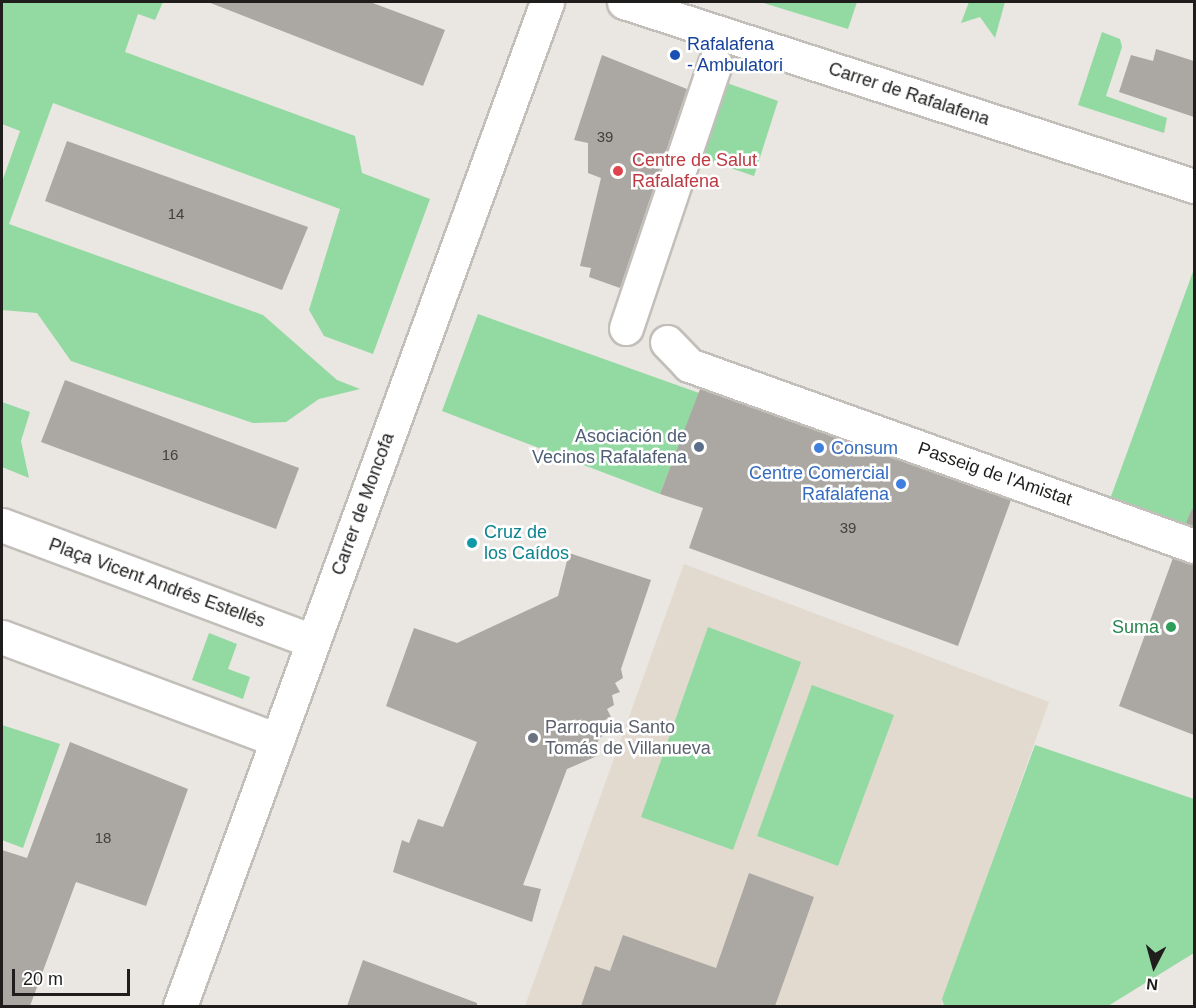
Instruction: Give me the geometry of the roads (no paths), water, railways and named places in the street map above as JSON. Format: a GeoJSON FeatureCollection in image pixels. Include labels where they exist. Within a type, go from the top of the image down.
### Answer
{"type":"FeatureCollection","features":[{"type":"Feature","properties":{"kind":"street","name":"Carrer de Moncofa"},"geometry":{"type":"LineString","coordinates":[[180,1006],[547,2]]}},
{"type":"Feature","properties":{"kind":"street","name":"Carrer de Rafalafena"},"geometry":{"type":"LineString","coordinates":[[624,2],[1194,186]]}},
{"type":"Feature","properties":{"kind":"street"},"geometry":{"type":"LineString","coordinates":[[626,328],[715,64]]}},
{"type":"Feature","properties":{"kind":"street","name":"Passeig de l'Amistat"},"geometry":{"type":"LineString","coordinates":[[667,342],[689,365],[1194,546]]}},
{"type":"Feature","properties":{"kind":"street","name":"Plaça Vicent Andrés Estellés"},"geometry":{"type":"LineString","coordinates":[[2,525],[313,641]]}},
{"type":"Feature","properties":{"kind":"street"},"geometry":{"type":"LineString","coordinates":[[2,637],[277,740]]}},
{"type":"Feature","properties":{"kind":"place","name":"Rafalafena - Ambulatori"},"geometry":{"type":"Point","coordinates":[675,55]}},
{"type":"Feature","properties":{"kind":"place","name":"Centre de Salut Rafalafena"},"geometry":{"type":"Point","coordinates":[618,171]}},
{"type":"Feature","properties":{"kind":"place","name":"Asociación de Vecinos Rafalafena"},"geometry":{"type":"Point","coordinates":[699,447]}},
{"type":"Feature","properties":{"kind":"place","name":"Consum"},"geometry":{"type":"Point","coordinates":[819,448]}},
{"type":"Feature","properties":{"kind":"place","name":"Centre Comercial Rafalafena"},"geometry":{"type":"Point","coordinates":[901,484]}},
{"type":"Feature","properties":{"kind":"place","name":"Cruz de los Caídos"},"geometry":{"type":"Point","coordinates":[472,543]}},
{"type":"Feature","properties":{"kind":"place","name":"Suma"},"geometry":{"type":"Point","coordinates":[1171,627]}},
{"type":"Feature","properties":{"kind":"place","name":"Parroquia Santo Tomás de Villanueva"},"geometry":{"type":"Point","coordinates":[533,738]}}]}
